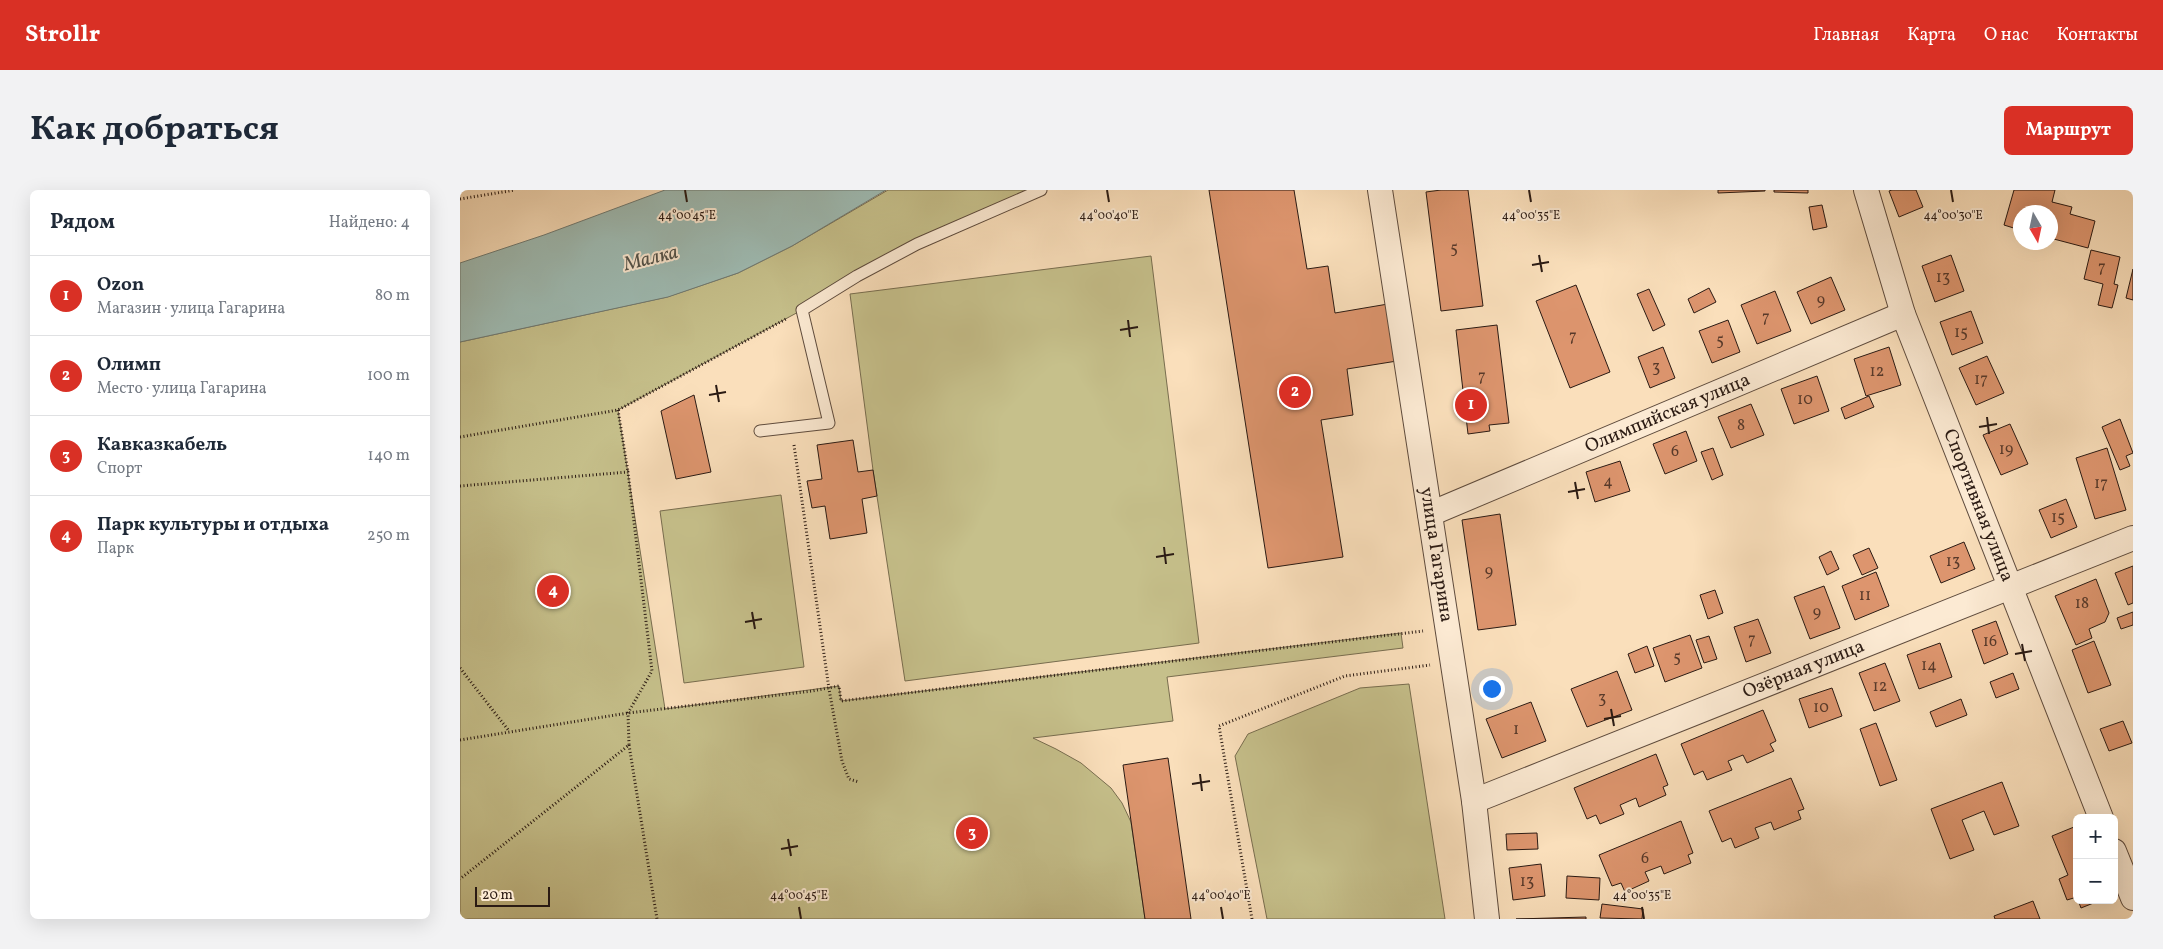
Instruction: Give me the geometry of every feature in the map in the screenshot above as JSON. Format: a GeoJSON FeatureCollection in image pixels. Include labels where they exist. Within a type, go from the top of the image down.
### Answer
{"type":"FeatureCollection","features":[{"type":"Feature","properties":{"kind":"street","name":"улица Гагарина"},"geometry":{"type":"LineString","coordinates":[[1380,190],[1474,800],[1487,919]]}},
{"type":"Feature","properties":{"kind":"street","name":"Спортивная улица"},"geometry":{"type":"LineString","coordinates":[[1866,190],[1903,314],[2099,814]]}},
{"type":"Feature","properties":{"kind":"street","name":"Олимпийская улица"},"geometry":{"type":"LineString","coordinates":[[1430,514],[1903,314]]}},
{"type":"Feature","properties":{"kind":"street","name":"Озёрная улица"},"geometry":{"type":"LineString","coordinates":[[1474,800],[2133,538]]}},
{"type":"Feature","properties":{"kind":"street"},"geometry":{"type":"LineString","coordinates":[[2117,859],[2133,898]]}},
{"type":"Feature","properties":{"kind":"lane"},"geometry":{"type":"LineString","coordinates":[[760,431],[829,423],[802,310],[857,276],[917,244],[1041,190]]}},
{"type":"Feature","properties":{"kind":"path"},"geometry":{"type":"LineString","coordinates":[[460,199],[515,190]]}},
{"type":"Feature","properties":{"kind":"path"},"geometry":{"type":"LineString","coordinates":[[460,438],[618,410],[802,310]]}},
{"type":"Feature","properties":{"kind":"path"},"geometry":{"type":"LineString","coordinates":[[618,410],[628,472],[652,671],[628,713],[629,745],[657,919]]}},
{"type":"Feature","properties":{"kind":"path"},"geometry":{"type":"LineString","coordinates":[[792,427],[829,689],[842,761],[849,779],[859,782]]}},
{"type":"Feature","properties":{"kind":"path"},"geometry":{"type":"LineString","coordinates":[[460,486],[628,472]]}},
{"type":"Feature","properties":{"kind":"path"},"geometry":{"type":"LineString","coordinates":[[460,740],[628,713],[829,689],[838,686],[841,701],[1448,628]]}},
{"type":"Feature","properties":{"kind":"path"},"geometry":{"type":"LineString","coordinates":[[1252,919],[1219,726],[1345,676],[1453,662]]}},
{"type":"Feature","properties":{"kind":"path"},"geometry":{"type":"LineString","coordinates":[[460,668],[509,731]]}},
{"type":"Feature","properties":{"kind":"path"},"geometry":{"type":"LineString","coordinates":[[460,879],[629,745]]}},
{"type":"Feature","properties":{"kind":"shaded area"},"geometry":{"type":"Polygon","coordinates":[[[888,190],[1041,190],[917,244],[802,310],[618,410],[665,709],[839,686],[841,701],[1401,633],[1403,648],[1167,677],[1173,721],[1033,738],[1081,763],[1111,788],[1122,803],[1131,822],[1145,919],[460,919],[460,342],[667,297],[738,273],[792,246],[888,190]]]}},
{"type":"Feature","properties":{"kind":"shaded area"},"geometry":{"type":"Polygon","coordinates":[[[1151,256],[1199,643],[905,681],[873,470],[850,294],[1151,256]]]}},
{"type":"Feature","properties":{"kind":"shaded area"},"geometry":{"type":"Polygon","coordinates":[[[781,495],[804,667],[684,683],[660,511],[781,495]]]}},
{"type":"Feature","properties":{"kind":"shaded area"},"geometry":{"type":"Polygon","coordinates":[[[1409,684],[1445,919],[1267,919],[1235,756],[1248,734],[1360,688],[1409,684]]]}},
{"type":"Feature","properties":{"kind":"water","name":"Малка"},"geometry":{"type":"Polygon","coordinates":[[[665,190],[886,190],[792,246],[738,273],[668,297],[460,342],[460,263],[544,235],[665,190]]]}},
{"type":"Feature","properties":{"kind":"building"},"geometry":{"type":"Polygon","coordinates":[[[1209,190],[1294,190],[1307,269],[1328,266],[1335,313],[1388,304],[1397,361],[1347,369],[1353,415],[1321,420],[1343,557],[1268,568],[1209,190]]]}},
{"type":"Feature","properties":{"kind":"building"},"geometry":{"type":"Polygon","coordinates":[[[1468,190],[1483,306],[1441,311],[1426,192],[1468,190]]]}},
{"type":"Feature","properties":{"kind":"building"},"geometry":{"type":"Polygon","coordinates":[[[1718,190],[1765,190],[1765,191],[1718,193],[1718,190]]]}},
{"type":"Feature","properties":{"kind":"building"},"geometry":{"type":"Polygon","coordinates":[[[1774,190],[1808,190],[1808,193],[1774,192],[1774,190]]]}},
{"type":"Feature","properties":{"kind":"building"},"geometry":{"type":"Polygon","coordinates":[[[1916,190],[1923,207],[1899,217],[1889,191],[1916,190]]]}},
{"type":"Feature","properties":{"kind":"building"},"geometry":{"type":"Polygon","coordinates":[[[2014,190],[2055,190],[2052,202],[2072,207],[2070,214],[2095,221],[2088,248],[2058,240],[2058,205],[2013,205],[2013,228],[2004,225],[2014,190]]]}},
{"type":"Feature","properties":{"kind":"building"},"geometry":{"type":"Polygon","coordinates":[[[1822,205],[1827,227],[1813,230],[1809,207],[1822,205]]]}},
{"type":"Feature","properties":{"kind":"building"},"geometry":{"type":"Polygon","coordinates":[[[2091,250],[2120,257],[2114,284],[2118,285],[2112,308],[2098,305],[2103,284],[2084,279],[2091,250]]]}},
{"type":"Feature","properties":{"kind":"building"},"geometry":{"type":"Polygon","coordinates":[[[1951,255],[1964,291],[1935,302],[1922,266],[1951,255]]]}},
{"type":"Feature","properties":{"kind":"building"},"geometry":{"type":"Polygon","coordinates":[[[2133,269],[2133,300],[2126,298],[2133,269]]]}},
{"type":"Feature","properties":{"kind":"building"},"geometry":{"type":"Polygon","coordinates":[[[1831,277],[1845,310],[1811,324],[1797,292],[1831,277]]]}},
{"type":"Feature","properties":{"kind":"building"},"geometry":{"type":"Polygon","coordinates":[[[1576,285],[1610,372],[1570,388],[1536,301],[1576,285]]]}},
{"type":"Feature","properties":{"kind":"building"},"geometry":{"type":"Polygon","coordinates":[[[1709,288],[1716,302],[1694,313],[1688,299],[1709,288]]]}},
{"type":"Feature","properties":{"kind":"building"},"geometry":{"type":"Polygon","coordinates":[[[1649,289],[1665,325],[1653,331],[1637,294],[1649,289]]]}},
{"type":"Feature","properties":{"kind":"building"},"geometry":{"type":"Polygon","coordinates":[[[1775,291],[1791,331],[1757,344],[1741,305],[1775,291]]]}},
{"type":"Feature","properties":{"kind":"building"},"geometry":{"type":"Polygon","coordinates":[[[1971,311],[1983,343],[1952,355],[1940,322],[1971,311]]]}},
{"type":"Feature","properties":{"kind":"building"},"geometry":{"type":"Polygon","coordinates":[[[1728,320],[1740,352],[1712,363],[1699,331],[1728,320]]]}},
{"type":"Feature","properties":{"kind":"building"},"geometry":{"type":"Polygon","coordinates":[[[1497,325],[1509,423],[1489,425],[1490,431],[1468,434],[1456,330],[1497,325]]]}},
{"type":"Feature","properties":{"kind":"building"},"geometry":{"type":"Polygon","coordinates":[[[1663,347],[1675,378],[1650,388],[1638,357],[1663,347]]]}},
{"type":"Feature","properties":{"kind":"building"},"geometry":{"type":"Polygon","coordinates":[[[1889,347],[1901,385],[1866,396],[1854,359],[1889,347]]]}},
{"type":"Feature","properties":{"kind":"building"},"geometry":{"type":"Polygon","coordinates":[[[1987,356],[2004,393],[1976,405],[1959,368],[1987,356]]]}},
{"type":"Feature","properties":{"kind":"building"},"geometry":{"type":"Polygon","coordinates":[[[1817,376],[1829,411],[1794,424],[1781,389],[1817,376]]]}},
{"type":"Feature","properties":{"kind":"building"},"geometry":{"type":"Polygon","coordinates":[[[694,395],[711,472],[676,479],[661,411],[694,395]]]}},
{"type":"Feature","properties":{"kind":"building"},"geometry":{"type":"Polygon","coordinates":[[[1869,396],[1874,407],[1845,419],[1841,408],[1869,396]]]}},
{"type":"Feature","properties":{"kind":"building"},"geometry":{"type":"Polygon","coordinates":[[[1751,404],[1764,435],[1731,448],[1718,417],[1751,404]]]}},
{"type":"Feature","properties":{"kind":"building"},"geometry":{"type":"Polygon","coordinates":[[[2120,419],[2133,453],[2126,456],[2130,466],[2120,470],[2102,427],[2120,419]]]}},
{"type":"Feature","properties":{"kind":"building"},"geometry":{"type":"Polygon","coordinates":[[[2010,424],[2028,464],[2001,475],[1983,435],[2010,424]]]}},
{"type":"Feature","properties":{"kind":"building"},"geometry":{"type":"Polygon","coordinates":[[[1686,431],[1697,461],[1665,474],[1653,444],[1686,431]]]}},
{"type":"Feature","properties":{"kind":"building"},"geometry":{"type":"Polygon","coordinates":[[[853,440],[858,472],[873,470],[877,496],[862,499],[867,533],[830,539],[825,506],[812,508],[807,481],[822,479],[817,445],[853,440]]]}},
{"type":"Feature","properties":{"kind":"building"},"geometry":{"type":"Polygon","coordinates":[[[1713,448],[1723,475],[1712,480],[1701,452],[1713,448]]]}},
{"type":"Feature","properties":{"kind":"building"},"geometry":{"type":"Polygon","coordinates":[[[2107,448],[2126,510],[2095,519],[2076,458],[2107,448]]]}},
{"type":"Feature","properties":{"kind":"building"},"geometry":{"type":"Polygon","coordinates":[[[1620,461],[1630,491],[1595,502],[1586,472],[1620,461]]]}},
{"type":"Feature","properties":{"kind":"building"},"geometry":{"type":"Polygon","coordinates":[[[2066,499],[2077,527],[2051,538],[2039,510],[2066,499]]]}},
{"type":"Feature","properties":{"kind":"building"},"geometry":{"type":"Polygon","coordinates":[[[1500,514],[1516,625],[1478,630],[1462,520],[1500,514]]]}},
{"type":"Feature","properties":{"kind":"building"},"geometry":{"type":"Polygon","coordinates":[[[1964,542],[1975,569],[1941,583],[1930,556],[1964,542]]]}},
{"type":"Feature","properties":{"kind":"building"},"geometry":{"type":"Polygon","coordinates":[[[1869,548],[1878,568],[1862,575],[1853,555],[1869,548]]]}},
{"type":"Feature","properties":{"kind":"building"},"geometry":{"type":"Polygon","coordinates":[[[1831,551],[1839,569],[1827,575],[1819,557],[1831,551]]]}},
{"type":"Feature","properties":{"kind":"building"},"geometry":{"type":"Polygon","coordinates":[[[2133,566],[2133,603],[2128,605],[2115,573],[2133,566]]]}},
{"type":"Feature","properties":{"kind":"building"},"geometry":{"type":"Polygon","coordinates":[[[1876,572],[1889,606],[1855,620],[1842,586],[1876,572]]]}},
{"type":"Feature","properties":{"kind":"building"},"geometry":{"type":"Polygon","coordinates":[[[2096,579],[2109,613],[2105,622],[2089,629],[2092,638],[2076,645],[2055,596],[2096,579]]]}},
{"type":"Feature","properties":{"kind":"building"},"geometry":{"type":"Polygon","coordinates":[[[1824,586],[1840,628],[1810,639],[1794,597],[1824,586]]]}},
{"type":"Feature","properties":{"kind":"building"},"geometry":{"type":"Polygon","coordinates":[[[1715,590],[1723,613],[1708,619],[1700,595],[1715,590]]]}},
{"type":"Feature","properties":{"kind":"building"},"geometry":{"type":"Polygon","coordinates":[[[2133,612],[2133,625],[2121,629],[2117,618],[2133,612]]]}},
{"type":"Feature","properties":{"kind":"building"},"geometry":{"type":"Polygon","coordinates":[[[1758,619],[1771,653],[1746,662],[1734,627],[1758,619]]]}},
{"type":"Feature","properties":{"kind":"building"},"geometry":{"type":"Polygon","coordinates":[[[1996,621],[2008,654],[1984,664],[1972,630],[1996,621]]]}},
{"type":"Feature","properties":{"kind":"building"},"geometry":{"type":"Polygon","coordinates":[[[1690,635],[1702,668],[1665,682],[1653,648],[1690,635]]]}},
{"type":"Feature","properties":{"kind":"building"},"geometry":{"type":"Polygon","coordinates":[[[1709,636],[1717,659],[1704,663],[1696,640],[1709,636]]]}},
{"type":"Feature","properties":{"kind":"building"},"geometry":{"type":"Polygon","coordinates":[[[2094,641],[2111,685],[2088,693],[2072,650],[2094,641]]]}},
{"type":"Feature","properties":{"kind":"building"},"geometry":{"type":"Polygon","coordinates":[[[1940,643],[1952,677],[1919,689],[1907,655],[1940,643]]]}},
{"type":"Feature","properties":{"kind":"building"},"geometry":{"type":"Polygon","coordinates":[[[1647,646],[1654,666],[1635,673],[1628,654],[1647,646]]]}},
{"type":"Feature","properties":{"kind":"building"},"geometry":{"type":"Polygon","coordinates":[[[1885,663],[1900,701],[1874,711],[1859,673],[1885,663]]]}},
{"type":"Feature","properties":{"kind":"building"},"geometry":{"type":"Polygon","coordinates":[[[1617,671],[1632,710],[1587,727],[1571,689],[1617,671]]]}},
{"type":"Feature","properties":{"kind":"building"},"geometry":{"type":"Polygon","coordinates":[[[2013,673],[2019,689],[1996,698],[1990,682],[2013,673]]]}},
{"type":"Feature","properties":{"kind":"building"},"geometry":{"type":"Polygon","coordinates":[[[1832,688],[1842,716],[1809,728],[1799,699],[1832,688]]]}},
{"type":"Feature","properties":{"kind":"building"},"geometry":{"type":"Polygon","coordinates":[[[1961,699],[1967,715],[1936,727],[1930,712],[1961,699]]]}},
{"type":"Feature","properties":{"kind":"building"},"geometry":{"type":"Polygon","coordinates":[[[1531,702],[1546,741],[1502,758],[1486,719],[1531,702]]]}},
{"type":"Feature","properties":{"kind":"building"},"geometry":{"type":"Polygon","coordinates":[[[1763,710],[1776,741],[1770,744],[1774,751],[1747,763],[1743,755],[1728,761],[1732,770],[1707,780],[1703,771],[1694,775],[1681,744],[1763,710]]]}},
{"type":"Feature","properties":{"kind":"building"},"geometry":{"type":"Polygon","coordinates":[[[2123,721],[2132,743],[2109,751],[2100,729],[2123,721]]]}},
{"type":"Feature","properties":{"kind":"building"},"geometry":{"type":"Polygon","coordinates":[[[1876,723],[1897,780],[1880,786],[1860,729],[1876,723]]]}},
{"type":"Feature","properties":{"kind":"building"},"geometry":{"type":"Polygon","coordinates":[[[1656,754],[1668,785],[1663,787],[1666,795],[1639,807],[1636,798],[1620,805],[1624,814],[1600,824],[1596,815],[1587,819],[1574,788],[1656,754]]]}},
{"type":"Feature","properties":{"kind":"building"},"geometry":{"type":"Polygon","coordinates":[[[1168,758],[1191,919],[1145,919],[1123,765],[1168,758]]]}},
{"type":"Feature","properties":{"kind":"building"},"geometry":{"type":"Polygon","coordinates":[[[1791,778],[1804,809],[1798,811],[1801,819],[1774,830],[1771,822],[1755,828],[1759,838],[1735,848],[1731,838],[1722,842],[1709,811],[1791,778]]]}},
{"type":"Feature","properties":{"kind":"building"},"geometry":{"type":"Polygon","coordinates":[[[2002,782],[2019,826],[1994,835],[1984,811],[1962,820],[1974,850],[1950,859],[1931,809],[2002,782]]]}},
{"type":"Feature","properties":{"kind":"building"},"geometry":{"type":"Polygon","coordinates":[[[1681,821],[1693,853],[1688,855],[1691,863],[1664,874],[1661,866],[1645,872],[1649,881],[1625,892],[1621,883],[1612,886],[1599,855],[1681,821]]]}},
{"type":"Feature","properties":{"kind":"building"},"geometry":{"type":"Polygon","coordinates":[[[2073,827],[2073,898],[2067,900],[2059,879],[2068,875],[2052,836],[2073,827]]]}},
{"type":"Feature","properties":{"kind":"building"},"geometry":{"type":"Polygon","coordinates":[[[1537,833],[1538,849],[1507,850],[1506,834],[1537,833]]]}},
{"type":"Feature","properties":{"kind":"building"},"geometry":{"type":"Polygon","coordinates":[[[1541,864],[1545,896],[1513,900],[1509,868],[1541,864]]]}},
{"type":"Feature","properties":{"kind":"building"},"geometry":{"type":"Polygon","coordinates":[[[1567,876],[1600,878],[1599,900],[1566,898],[1567,876]]]}},
{"type":"Feature","properties":{"kind":"building"},"geometry":{"type":"Polygon","coordinates":[[[2033,901],[2040,919],[1995,919],[1994,916],[2033,901]]]}},
{"type":"Feature","properties":{"kind":"building"},"geometry":{"type":"Polygon","coordinates":[[[1602,904],[1643,909],[1642,919],[1600,918],[1602,904]]]}},
{"type":"Feature","properties":{"kind":"building"},"geometry":{"type":"Polygon","coordinates":[[[2080,904],[2091,904],[2081,908],[2080,904]]]}},
{"type":"Feature","properties":{"kind":"building"},"geometry":{"type":"Polygon","coordinates":[[[1586,917],[1586,919],[1516,919],[1586,917]]]}},
{"type":"Feature","properties":{"kind":"place","name":"Олимп"},"geometry":{"type":"Point","coordinates":[1295,392]}},
{"type":"Feature","properties":{"kind":"place","name":"Ozon"},"geometry":{"type":"Point","coordinates":[1471,405]}},
{"type":"Feature","properties":{"kind":"place","name":"Парк культуры и отдыха"},"geometry":{"type":"Point","coordinates":[553,591]}},
{"type":"Feature","properties":{"kind":"place","name":"Кавказкабель"},"geometry":{"type":"Point","coordinates":[972,833]}}]}
